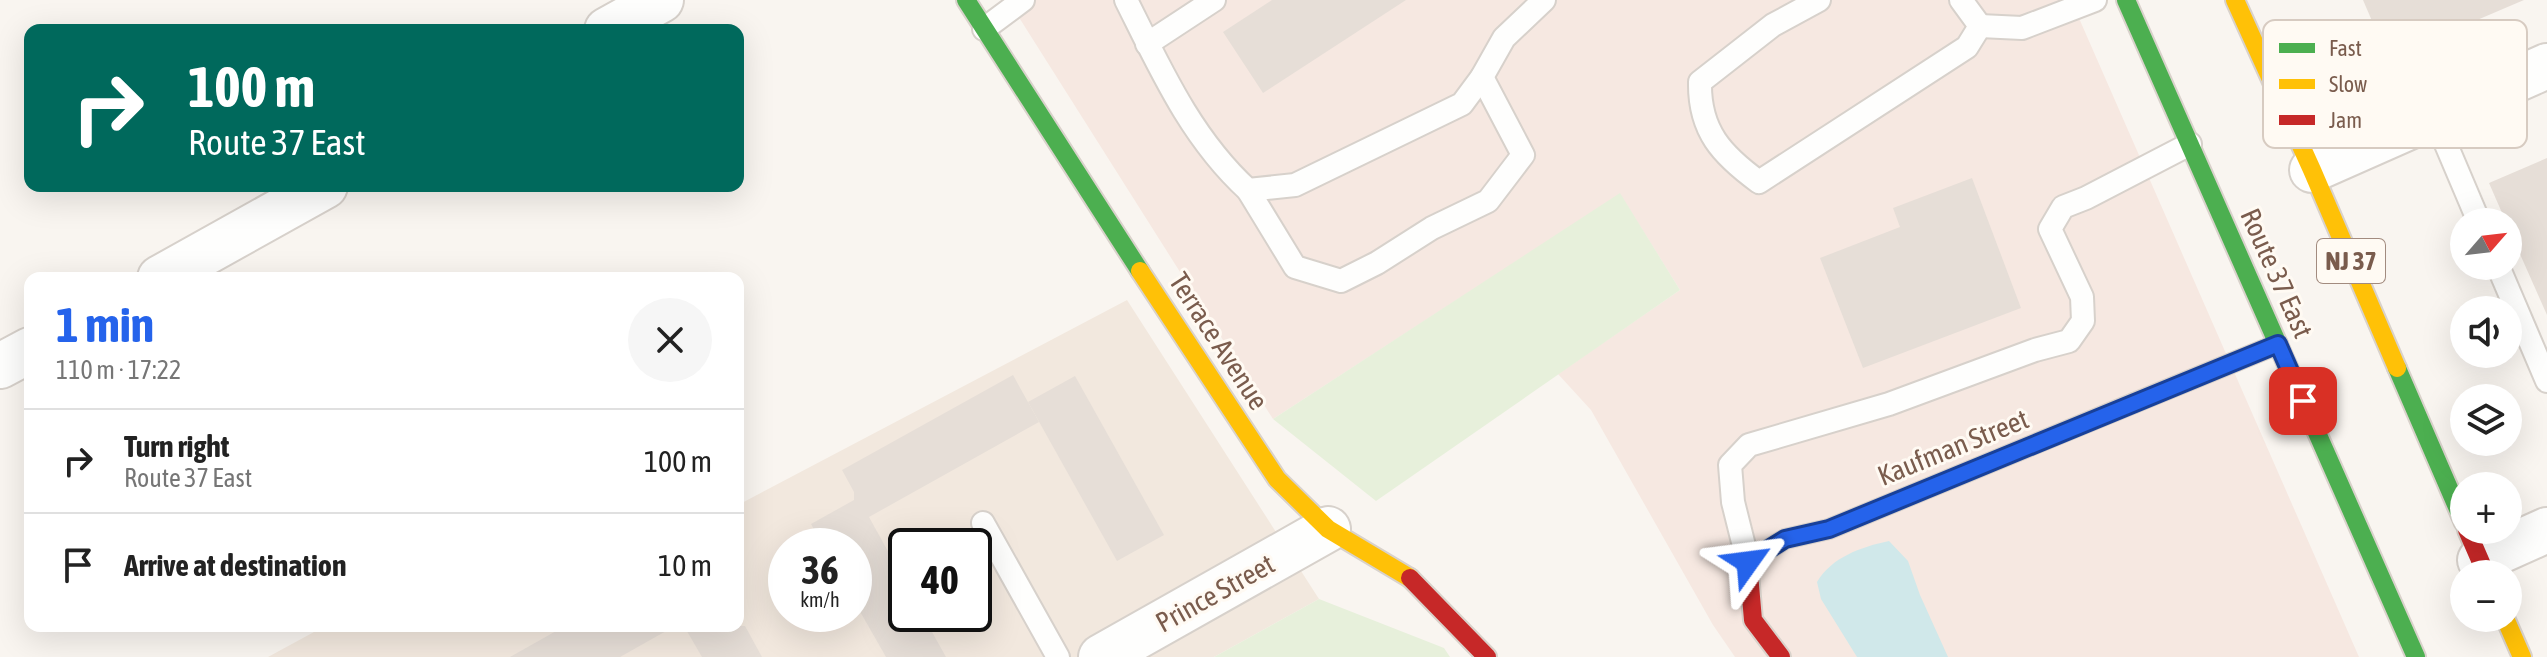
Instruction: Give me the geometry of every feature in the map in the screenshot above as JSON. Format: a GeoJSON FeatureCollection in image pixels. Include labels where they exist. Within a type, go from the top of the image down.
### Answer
{"type":"FeatureCollection","features":[{"type":"Feature","properties":{"kind":"main road","name":"Terrace Avenue"},"geometry":{"type":"LineString","coordinates":[[966,0],[1277,479],[1328,529],[1416,581],[1487,657]]}},
{"type":"Feature","properties":{"kind":"main road","name":"Route 37 East"},"geometry":{"type":"LineString","coordinates":[[2126,0],[2416,657]]}},
{"type":"Feature","properties":{"kind":"main road","name":"NJ 37"},"geometry":{"type":"LineString","coordinates":[[2235,0],[2263,62]]}},
{"type":"Feature","properties":{"kind":"main road","name":"NJ 37"},"geometry":{"type":"LineString","coordinates":[[2302,148],[2474,547]]}},
{"type":"Feature","properties":{"kind":"main road","name":"Kaufman Street"},"geometry":{"type":"LineString","coordinates":[[1748,562],[1785,539],[1829,529],[2278,344]]}},
{"type":"Feature","properties":{"kind":"main road"},"geometry":{"type":"LineString","coordinates":[[1748,562],[1753,620],[1781,657]]}},
{"type":"Feature","properties":{"kind":"main road"},"geometry":{"type":"LineString","coordinates":[[2511,632],[2522,657]]}},
{"type":"Feature","properties":{"kind":"street"},"geometry":{"type":"LineString","coordinates":[[618,24],[661,0]]}},
{"type":"Feature","properties":{"kind":"street"},"geometry":{"type":"LineString","coordinates":[[2527,75],[2547,66]]}},
{"type":"Feature","properties":{"kind":"street"},"geometry":{"type":"LineString","coordinates":[[2312,170],[2362,148]]}},
{"type":"Feature","properties":{"kind":"street"},"geometry":{"type":"LineString","coordinates":[[171,272],[314,192]]}},
{"type":"Feature","properties":{"kind":"street"},"geometry":{"type":"LineString","coordinates":[[0,366],[24,353]]}},
{"type":"Feature","properties":{"kind":"street","name":"Prince Street"},"geometry":{"type":"LineString","coordinates":[[1101,657],[1328,529]]}},
{"type":"Feature","properties":{"kind":"street"},"geometry":{"type":"LineString","coordinates":[[2474,547],[2547,530]]}},
{"type":"Feature","properties":{"kind":"lane"},"geometry":{"type":"LineString","coordinates":[[984,29],[1023,0]]}},
{"type":"Feature","properties":{"kind":"lane"},"geometry":{"type":"LineString","coordinates":[[1126,0],[1192,126],[1226,170],[1248,190],[1295,267],[1341,281],[1377,263],[1432,228],[1488,201],[1523,155],[1482,77]]}},
{"type":"Feature","properties":{"kind":"lane"},"geometry":{"type":"LineString","coordinates":[[1147,44],[1214,0]]}},
{"type":"Feature","properties":{"kind":"lane"},"geometry":{"type":"LineString","coordinates":[[1819,0],[1773,25],[1700,82],[1700,99],[1709,131],[1730,161],[1759,182],[1967,47],[1980,26]]}},
{"type":"Feature","properties":{"kind":"lane"},"geometry":{"type":"LineString","coordinates":[[1961,0],[1980,26]]}},
{"type":"Feature","properties":{"kind":"lane"},"geometry":{"type":"LineString","coordinates":[[1980,26],[2022,28],[2095,0]]}},
{"type":"Feature","properties":{"kind":"lane"},"geometry":{"type":"LineString","coordinates":[[1248,190],[1295,185],[1462,104],[1504,38],[1540,1]]}},
{"type":"Feature","properties":{"kind":"lane"},"geometry":{"type":"LineString","coordinates":[[1748,562],[1733,502],[1730,465],[1749,445],[1889,404],[2035,350],[2069,341],[2083,321],[2082,297],[2050,229],[2056,218],[2063,207],[2190,144]]}},
{"type":"Feature","properties":{"kind":"lane"},"geometry":{"type":"LineString","coordinates":[[2448,148],[2473,208]]}},
{"type":"Feature","properties":{"kind":"lane"},"geometry":{"type":"LineString","coordinates":[[2504,280],[2547,381]]}},
{"type":"Feature","properties":{"kind":"lane"},"geometry":{"type":"LineString","coordinates":[[983,523],[1058,657]]}},
{"type":"Feature","properties":{"kind":"shaded area"},"geometry":{"type":"Polygon","coordinates":[[[1008,0],[2071,0],[2359,657],[1735,657],[1713,625],[1591,410],[1558,374],[1680,290],[1620,194],[1273,419],[1008,0]]]}},
{"type":"Feature","properties":{"kind":"shaded area"},"geometry":{"type":"Polygon","coordinates":[[[1127,300],[1319,599],[1214,657],[268,657],[314,632],[744,632],[744,502],[1127,300]]]}},
{"type":"Feature","properties":{"kind":"green space"},"geometry":{"type":"Polygon","coordinates":[[[1620,193],[1680,290],[1376,501],[1273,419],[1620,193]]]}},
{"type":"Feature","properties":{"kind":"green space"},"geometry":{"type":"Polygon","coordinates":[[[1319,599],[1444,648],[1450,657],[1214,657],[1319,599]]]}},
{"type":"Feature","properties":{"kind":"water"},"geometry":{"type":"Polygon","coordinates":[[[1889,541],[1908,561],[1948,657],[1857,657],[1821,599],[1817,582],[1831,566],[1858,550],[1889,541]]]}},
{"type":"Feature","properties":{"kind":"building"},"geometry":{"type":"Polygon","coordinates":[[[1272,0],[1406,0],[1263,93],[1223,32],[1272,0]]]}},
{"type":"Feature","properties":{"kind":"building"},"geometry":{"type":"Polygon","coordinates":[[[2363,0],[2524,0],[2477,20],[2372,20],[2363,0]]]}},
{"type":"Feature","properties":{"kind":"building"},"geometry":{"type":"Polygon","coordinates":[[[2547,158],[2547,315],[2522,259],[2522,208],[2500,208],[2489,183],[2547,158]]]}},
{"type":"Feature","properties":{"kind":"building"},"geometry":{"type":"Polygon","coordinates":[[[1972,178],[2021,308],[1863,368],[1820,258],[1900,227],[1893,208],[1972,178]]]}},
{"type":"Feature","properties":{"kind":"building"},"geometry":{"type":"Polygon","coordinates":[[[1013,375],[1039,422],[869,517],[888,551],[888,632],[932,632],[946,657],[886,657],[872,632],[872,528],[813,528],[811,524],[854,500],[854,492],[842,470],[1013,375]]]}},
{"type":"Feature","properties":{"kind":"building"},"geometry":{"type":"Polygon","coordinates":[[[1075,376],[1164,535],[1117,561],[1028,402],[1075,376]]]}},
{"type":"Feature","properties":{"kind":"building"},"geometry":{"type":"Polygon","coordinates":[[[745,626],[762,657],[702,657],[687,632],[744,632],[745,626]]]}},
{"type":"Feature","properties":{"kind":"building"},"geometry":{"type":"Polygon","coordinates":[[[554,632],[664,632],[620,657],[510,657],[554,632]]]}},
{"type":"Feature","properties":{"kind":"traffic: fast"},"geometry":{"type":"LineString","coordinates":[[966,0],[1140,271]]}},
{"type":"Feature","properties":{"kind":"traffic: fast"},"geometry":{"type":"LineString","coordinates":[[2126,0],[2416,657]]}},
{"type":"Feature","properties":{"kind":"traffic: fast"},"geometry":{"type":"LineString","coordinates":[[2134,403],[2278,344]]}},
{"type":"Feature","properties":{"kind":"traffic: fast"},"geometry":{"type":"LineString","coordinates":[[2397,368],[2450,491]]}},
{"type":"Feature","properties":{"kind":"traffic: slow"},"geometry":{"type":"LineString","coordinates":[[2235,0],[2263,62]]}},
{"type":"Feature","properties":{"kind":"traffic: slow"},"geometry":{"type":"LineString","coordinates":[[2302,148],[2397,368]]}},
{"type":"Feature","properties":{"kind":"traffic: slow"},"geometry":{"type":"LineString","coordinates":[[1140,271],[1277,479],[1328,529],[1410,578]]}},
{"type":"Feature","properties":{"kind":"traffic: slow"},"geometry":{"type":"LineString","coordinates":[[2511,632],[2522,657]]}},
{"type":"Feature","properties":{"kind":"traffic: jam"},"geometry":{"type":"LineString","coordinates":[[1781,657],[1753,620],[1748,562],[1785,539],[1829,529],[2134,403]]}},
{"type":"Feature","properties":{"kind":"traffic: jam"},"geometry":{"type":"LineString","coordinates":[[2473,544],[2480,560]]}},
{"type":"Feature","properties":{"kind":"traffic: jam"},"geometry":{"type":"LineString","coordinates":[[1410,578],[1487,657]]}},
{"type":"Feature","properties":{"kind":"route"},"geometry":{"type":"LineString","coordinates":[[1748,562],[1785,539],[1829,529],[2278,344],[2303,401]]}}]}
